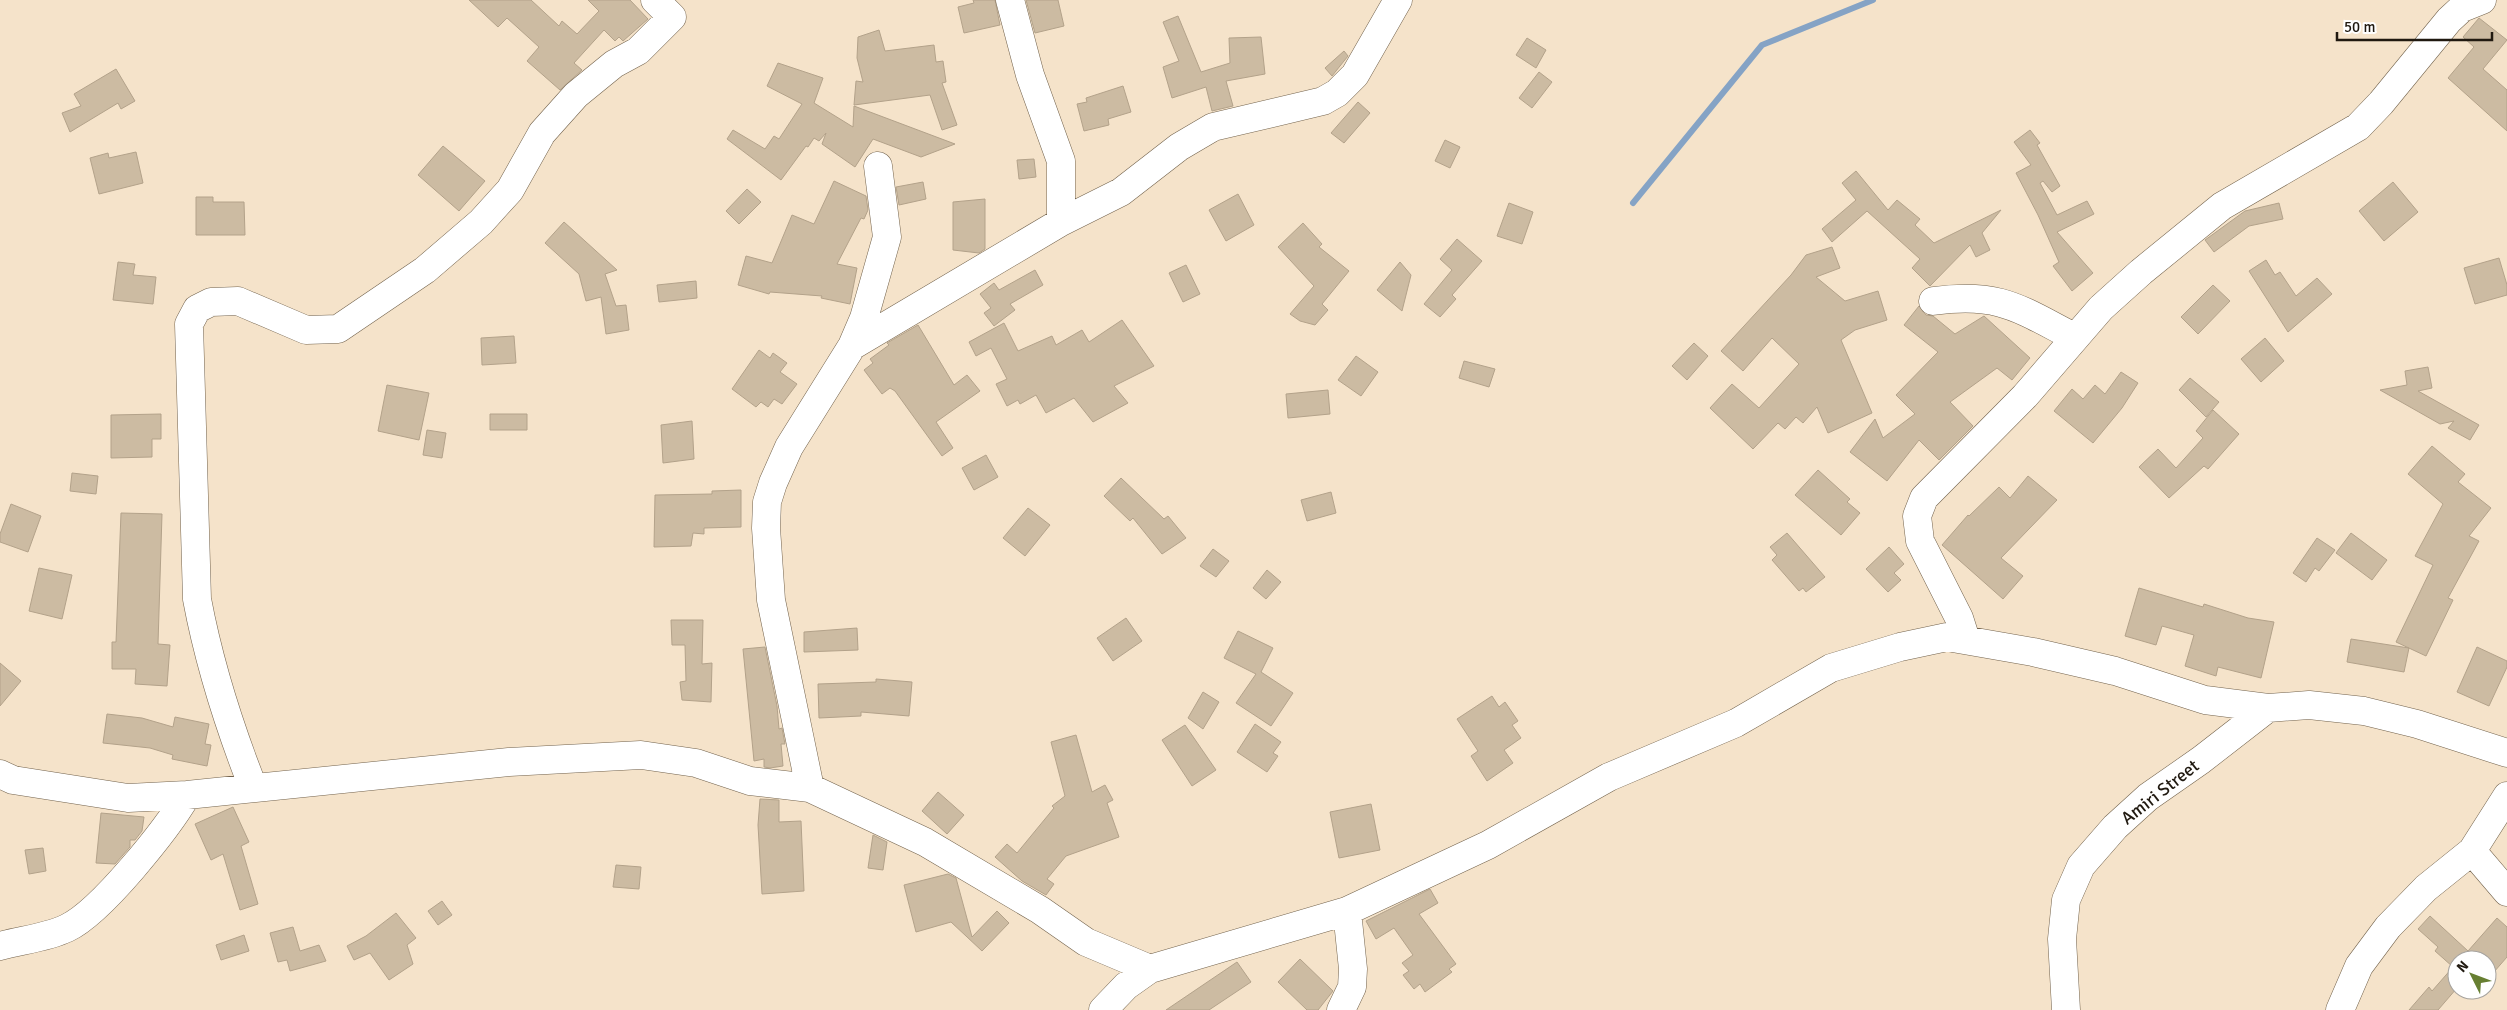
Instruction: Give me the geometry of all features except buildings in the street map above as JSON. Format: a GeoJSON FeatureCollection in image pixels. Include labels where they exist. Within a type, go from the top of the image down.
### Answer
{"type":"FeatureCollection","features":[{"type":"Feature","properties":{"kind":"street"},"geometry":{"type":"LineString","coordinates":[[252,787],[229,726],[203,634],[197,599],[189,324],[193,316],[197,309],[211,302],[238,301],[306,330],[338,329],[425,270],[481,222],[510,190],[542,133],[576,95],[614,64],[638,51],[672,17],[655,0]]}},
{"type":"Feature","properties":{"kind":"street"},"geometry":{"type":"LineString","coordinates":[[1010,0],[1030,75],[1060,161],[1061,222]]}},
{"type":"Feature","properties":{"kind":"street"},"geometry":{"type":"LineString","coordinates":[[852,346],[1061,222],[1121,192],[1179,147],[1214,127],[1322,100],[1337,93],[1355,75],[1398,0]]}},
{"type":"Feature","properties":{"kind":"street"},"geometry":{"type":"LineString","coordinates":[[1966,640],[1959,618],[1920,541],[1917,516],[1924,498],[2025,396],[2101,308],[2141,272],[2222,206],[2358,127],[2381,103],[2449,20],[2462,8],[2482,0]]}},
{"type":"Feature","properties":{"kind":"street"},"geometry":{"type":"LineString","coordinates":[[810,788],[771,600],[766,528],[767,502],[773,482],[789,447],[852,346],[875,286],[887,237],[878,166]]}},
{"type":"Feature","properties":{"kind":"street"},"geometry":{"type":"LineString","coordinates":[[1933,301],[1973,298],[2005,303],[2074,337]]}},
{"type":"Feature","properties":{"kind":"street"},"geometry":{"type":"LineString","coordinates":[[1103,1010],[1126,986],[1150,969],[1286,927],[1348,911],[1488,845],[1609,777],[1736,723],[1831,668],[1900,647],[1947,637],[2033,652],[2115,671],[2204,700],[2268,708],[2309,705],[2364,712],[2417,724],[2507,753]]}},
{"type":"Feature","properties":{"kind":"street","name":"Amiri Street"},"geometry":{"type":"LineString","coordinates":[[2066,1010],[2062,939],[2066,900],[2081,866],[2115,827],[2148,797],[2201,760],[2268,708]]}},
{"type":"Feature","properties":{"kind":"street"},"geometry":{"type":"LineString","coordinates":[[0,774],[14,780],[128,798],[187,795],[509,762],[641,755],[696,763],[750,781],[810,788],[925,842],[1040,910],[1086,942],[1150,969]]}},
{"type":"Feature","properties":{"kind":"street"},"geometry":{"type":"LineString","coordinates":[[0,946],[55,933],[80,920],[117,884],[158,837],[187,795]]}},
{"type":"Feature","properties":{"kind":"street"},"geometry":{"type":"LineString","coordinates":[[2340,1010],[2359,966],[2388,927],[2426,888],[2472,851],[2507,796]]}},
{"type":"Feature","properties":{"kind":"street"},"geometry":{"type":"LineString","coordinates":[[2472,851],[2507,892]]}},
{"type":"Feature","properties":{"kind":"street"},"geometry":{"type":"LineString","coordinates":[[1341,1010],[1352,987],[1353,969],[1348,938],[1348,911]]}},
{"type":"Feature","properties":{"kind":"waterway"},"geometry":{"type":"LineString","coordinates":[[1633,203],[1762,45],[1873,0]]}}]}
